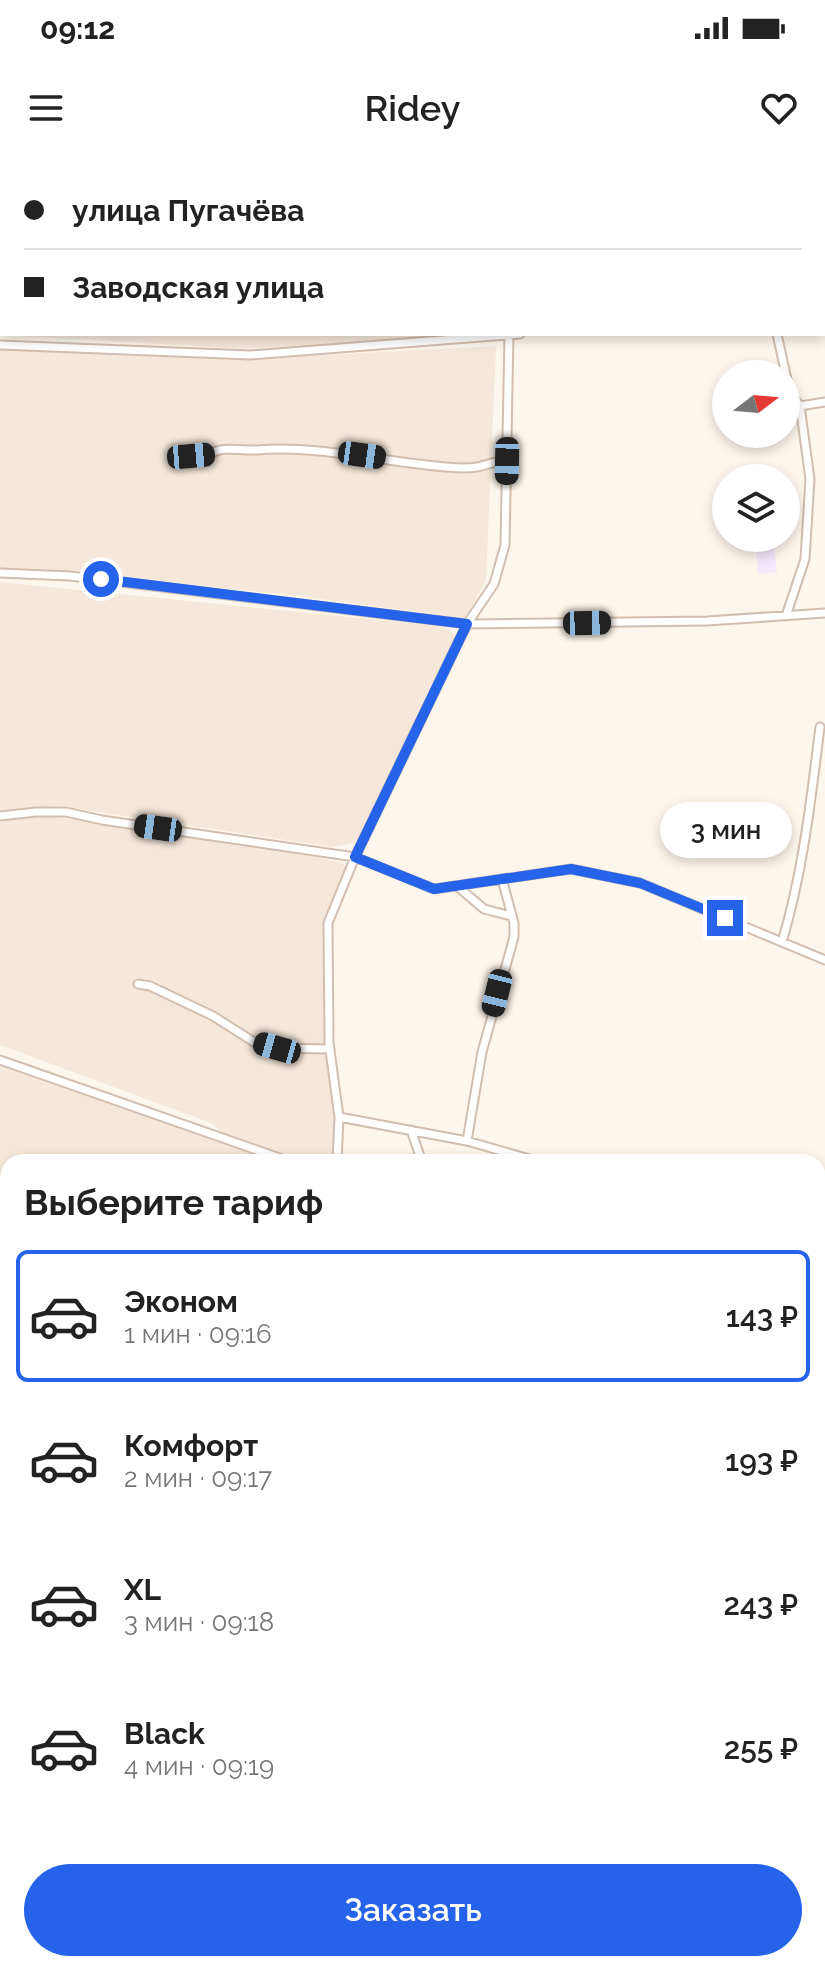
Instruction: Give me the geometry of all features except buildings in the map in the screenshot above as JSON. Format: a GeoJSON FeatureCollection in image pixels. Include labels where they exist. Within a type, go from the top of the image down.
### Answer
{"type":"FeatureCollection","features":[{"type":"Feature","properties":{"kind":"street"},"geometry":{"type":"LineString","coordinates":[[0,345],[250,355],[496,336]]}},
{"type":"Feature","properties":{"kind":"street"},"geometry":{"type":"LineString","coordinates":[[337,1154],[339,1117],[330,1049],[328,923],[355,857],[467,624],[494,584],[505,545],[509,336]]}},
{"type":"Feature","properties":{"kind":"street"},"geometry":{"type":"LineString","coordinates":[[777,336],[783,360]]}},
{"type":"Feature","properties":{"kind":"street"},"geometry":{"type":"LineString","coordinates":[[786,616],[805,559],[810,479],[800,406],[825,402]]}},
{"type":"Feature","properties":{"kind":"street"},"geometry":{"type":"LineString","coordinates":[[190,457],[210,455],[220,449],[271,449],[344,453],[448,467],[474,468],[498,460],[507,461]]}},
{"type":"Feature","properties":{"kind":"street"},"geometry":{"type":"LineString","coordinates":[[0,573],[70,576],[467,624],[707,621],[825,613]]}},
{"type":"Feature","properties":{"kind":"street"},"geometry":{"type":"LineString","coordinates":[[782,942],[792,910],[806,832],[820,727]]}},
{"type":"Feature","properties":{"kind":"street"},"geometry":{"type":"LineString","coordinates":[[0,816],[66,812],[355,857],[434,889],[571,869],[640,883],[825,960]]}},
{"type":"Feature","properties":{"kind":"street"},"geometry":{"type":"LineString","coordinates":[[467,1141],[482,1052],[514,937],[514,923],[502,879]]}},
{"type":"Feature","properties":{"kind":"street"},"geometry":{"type":"LineString","coordinates":[[457,886],[484,909],[511,916]]}},
{"type":"Feature","properties":{"kind":"street"},"geometry":{"type":"LineString","coordinates":[[138,984],[150,986],[213,1016],[254,1042],[277,1048],[330,1049]]}},
{"type":"Feature","properties":{"kind":"street"},"geometry":{"type":"LineString","coordinates":[[0,1060],[268,1154]]}},
{"type":"Feature","properties":{"kind":"street"},"geometry":{"type":"LineString","coordinates":[[339,1117],[467,1141],[512,1154]]}},
{"type":"Feature","properties":{"kind":"street"},"geometry":{"type":"LineString","coordinates":[[411,1130],[419,1154]]}},
{"type":"Feature","properties":{"kind":"shaded area"},"geometry":{"type":"Polygon","coordinates":[[[18,336],[452,336],[245,349],[18,336]]]}},
{"type":"Feature","properties":{"kind":"shaded area"},"geometry":{"type":"Polygon","coordinates":[[[496,346],[486,581],[465,618],[290,595],[68,572],[0,571],[0,349],[250,359],[496,346]]]}},
{"type":"Feature","properties":{"kind":"shaded area"},"geometry":{"type":"Polygon","coordinates":[[[756,552],[775,552],[777,572],[758,574],[756,552]]]}},
{"type":"Feature","properties":{"kind":"shaded area"},"geometry":{"type":"Polygon","coordinates":[[[0,582],[439,626],[452,632],[456,638],[355,843],[333,847],[58,806],[0,811],[0,582]]]}},
{"type":"Feature","properties":{"kind":"shaded area"},"geometry":{"type":"Polygon","coordinates":[[[50,816],[232,841],[344,864],[347,871],[327,917],[324,938],[323,1028],[335,1112],[337,1154],[278,1154],[229,1138],[211,1123],[0,1045],[0,820],[50,816]]]}},
{"type":"Feature","properties":{"kind":"shaded area"},"geometry":{"type":"Polygon","coordinates":[[[0,1064],[254,1154],[0,1154],[0,1064]]]}},
{"type":"Feature","properties":{"kind":"route"},"geometry":{"type":"LineString","coordinates":[[101,579],[467,624],[355,857],[434,889],[571,869],[640,883],[725,918]]}}]}
